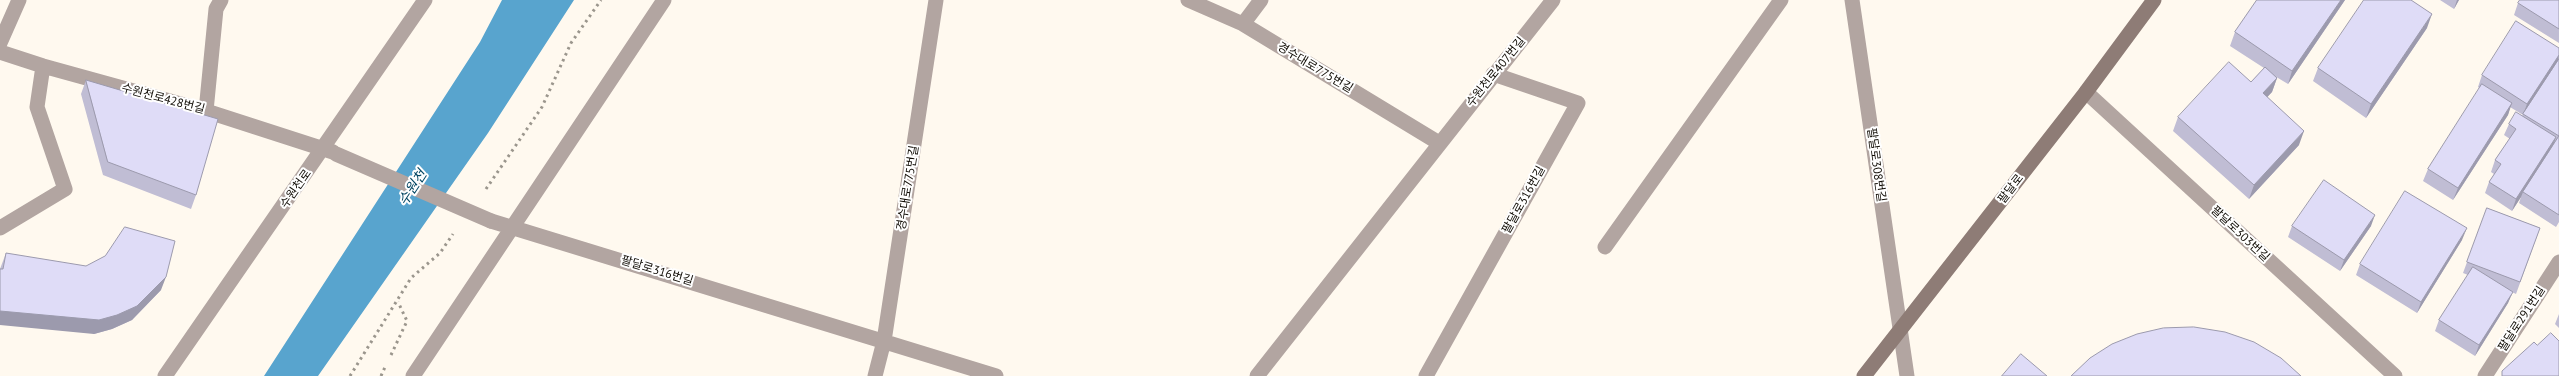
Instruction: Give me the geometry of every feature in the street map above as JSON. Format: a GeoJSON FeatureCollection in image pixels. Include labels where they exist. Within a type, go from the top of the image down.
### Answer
{"type":"FeatureCollection","features":[{"type":"Feature","properties":{"kind":"main road","name":"팔달로"},"geometry":{"type":"LineString","coordinates":[[1864,376],[2086,92],[2154,0]]}},
{"type":"Feature","properties":{"kind":"street"},"geometry":{"type":"LineString","coordinates":[[0,43],[19,0]]}},
{"type":"Feature","properties":{"kind":"street"},"geometry":{"type":"LineString","coordinates":[[206,111],[216,9],[221,0]]}},
{"type":"Feature","properties":{"kind":"street","name":"수원천로"},"geometry":{"type":"LineString","coordinates":[[165,376],[330,151],[425,0]]}},
{"type":"Feature","properties":{"kind":"street"},"geometry":{"type":"LineString","coordinates":[[413,376],[664,0]]}},
{"type":"Feature","properties":{"kind":"street","name":"경수대로775번길"},"geometry":{"type":"LineString","coordinates":[[875,376],[884,341],[936,0]]}},
{"type":"Feature","properties":{"kind":"street","name":"경수대로775번길"},"geometry":{"type":"LineString","coordinates":[[1188,0],[1243,24],[1439,143]]}},
{"type":"Feature","properties":{"kind":"street"},"geometry":{"type":"LineString","coordinates":[[1243,24],[1262,0]]}},
{"type":"Feature","properties":{"kind":"street","name":"수원천로407번길"},"geometry":{"type":"LineString","coordinates":[[1439,143],[1553,0]]}},
{"type":"Feature","properties":{"kind":"street"},"geometry":{"type":"LineString","coordinates":[[1606,246],[1781,0]]}},
{"type":"Feature","properties":{"kind":"street","name":"팔달로308번길"},"geometry":{"type":"LineString","coordinates":[[1852,0],[1907,376]]}},
{"type":"Feature","properties":{"kind":"street","name":"수원천로428번길"},"geometry":{"type":"LineString","coordinates":[[0,52],[43,66],[206,111],[330,151]]}},
{"type":"Feature","properties":{"kind":"street"},"geometry":{"type":"LineString","coordinates":[[0,228],[66,189],[37,107],[43,66]]}},
{"type":"Feature","properties":{"kind":"street","name":"팔달로316번길"},"geometry":{"type":"LineString","coordinates":[[1426,376],[1578,103],[1493,74]]}},
{"type":"Feature","properties":{"kind":"street","name":"팔달로303번길"},"geometry":{"type":"LineString","coordinates":[[2086,92],[2395,376]]}},
{"type":"Feature","properties":{"kind":"street"},"geometry":{"type":"LineString","coordinates":[[1257,376],[1439,143]]}},
{"type":"Feature","properties":{"kind":"street","name":"팔달로316번길"},"geometry":{"type":"LineString","coordinates":[[330,151],[491,221],[996,376]]}},
{"type":"Feature","properties":{"kind":"street","name":"팔달로291번길"},"geometry":{"type":"LineString","coordinates":[[2485,376],[2559,262]]}},
{"type":"Feature","properties":{"kind":"path"},"geometry":{"type":"LineString","coordinates":[[381,376],[407,321],[397,301]]}},
{"type":"Feature","properties":{"kind":"water","name":"수원천"},"geometry":{"type":"Polygon","coordinates":[[[502,0],[574,0],[488,133],[318,376],[264,376],[480,42],[502,0]]]}},
{"type":"Feature","properties":{"kind":"building"},"geometry":{"type":"Polygon","coordinates":[[[2257,0],[2341,0],[2292,71],[2235,32],[2257,0]]]}},
{"type":"Feature","properties":{"kind":"building"},"geometry":{"type":"Polygon","coordinates":[[[2364,0],[2411,0],[2432,14],[2371,104],[2318,68],[2364,0]]]}},
{"type":"Feature","properties":{"kind":"building"},"geometry":{"type":"Polygon","coordinates":[[[2520,0],[2559,0],[2559,29],[2518,3],[2520,0]]]}},
{"type":"Feature","properties":{"kind":"building"},"geometry":{"type":"Polygon","coordinates":[[[2516,21],[2559,48],[2559,55],[2527,104],[2482,75],[2516,21]]]}},
{"type":"Feature","properties":{"kind":"building"},"geometry":{"type":"Polygon","coordinates":[[[2559,59],[2559,136],[2523,114],[2559,59]]]}},
{"type":"Feature","properties":{"kind":"building"},"geometry":{"type":"Polygon","coordinates":[[[2229,62],[2251,82],[2265,67],[2277,78],[2263,93],[2304,131],[2254,185],[2178,117],[2229,62]]]}},
{"type":"Feature","properties":{"kind":"building"},"geometry":{"type":"Polygon","coordinates":[[[86,80],[218,119],[196,195],[108,162],[86,80]]]}},
{"type":"Feature","properties":{"kind":"building"},"geometry":{"type":"Polygon","coordinates":[[[2482,84],[2512,103],[2458,188],[2428,169],[2482,84]]]}},
{"type":"Feature","properties":{"kind":"building"},"geometry":{"type":"Polygon","coordinates":[[[2516,112],[2556,137],[2516,199],[2489,182],[2501,164],[2495,160],[2516,129],[2509,124],[2516,112]]]}},
{"type":"Feature","properties":{"kind":"building"},"geometry":{"type":"Polygon","coordinates":[[[2559,136],[2559,215],[2523,192],[2559,136]]]}},
{"type":"Feature","properties":{"kind":"building"},"geometry":{"type":"Polygon","coordinates":[[[2324,180],[2375,215],[2344,260],[2292,226],[2324,180]]]}},
{"type":"Feature","properties":{"kind":"building"},"geometry":{"type":"Polygon","coordinates":[[[2405,191],[2467,228],[2421,302],[2360,264],[2405,191]]]}},
{"type":"Feature","properties":{"kind":"building"},"geometry":{"type":"Polygon","coordinates":[[[2487,208],[2540,228],[2520,282],[2467,262],[2487,208]]]}},
{"type":"Feature","properties":{"kind":"building"},"geometry":{"type":"Polygon","coordinates":[[[125,227],[175,241],[166,277],[137,306],[117,315],[99,320],[0,311],[0,269],[3,269],[6,253],[86,266],[105,256],[125,227]]]}},
{"type":"Feature","properties":{"kind":"building"},"geometry":{"type":"Polygon","coordinates":[[[2473,267],[2513,292],[2479,345],[2439,320],[2473,267]]]}},
{"type":"Feature","properties":{"kind":"building"},"geometry":{"type":"Polygon","coordinates":[[[2194,327],[2225,332],[2254,342],[2281,358],[2301,376],[2071,376],[2090,358],[2112,344],[2137,334],[2163,328],[2194,327]]]}},
{"type":"Feature","properties":{"kind":"building"},"geometry":{"type":"Polygon","coordinates":[[[2551,333],[2559,341],[2559,376],[2502,376],[2502,371],[2534,342],[2537,345],[2551,333]]]}},
{"type":"Feature","properties":{"kind":"building"},"geometry":{"type":"Polygon","coordinates":[[[2021,354],[2047,376],[2002,376],[2021,354]]]}}]}
